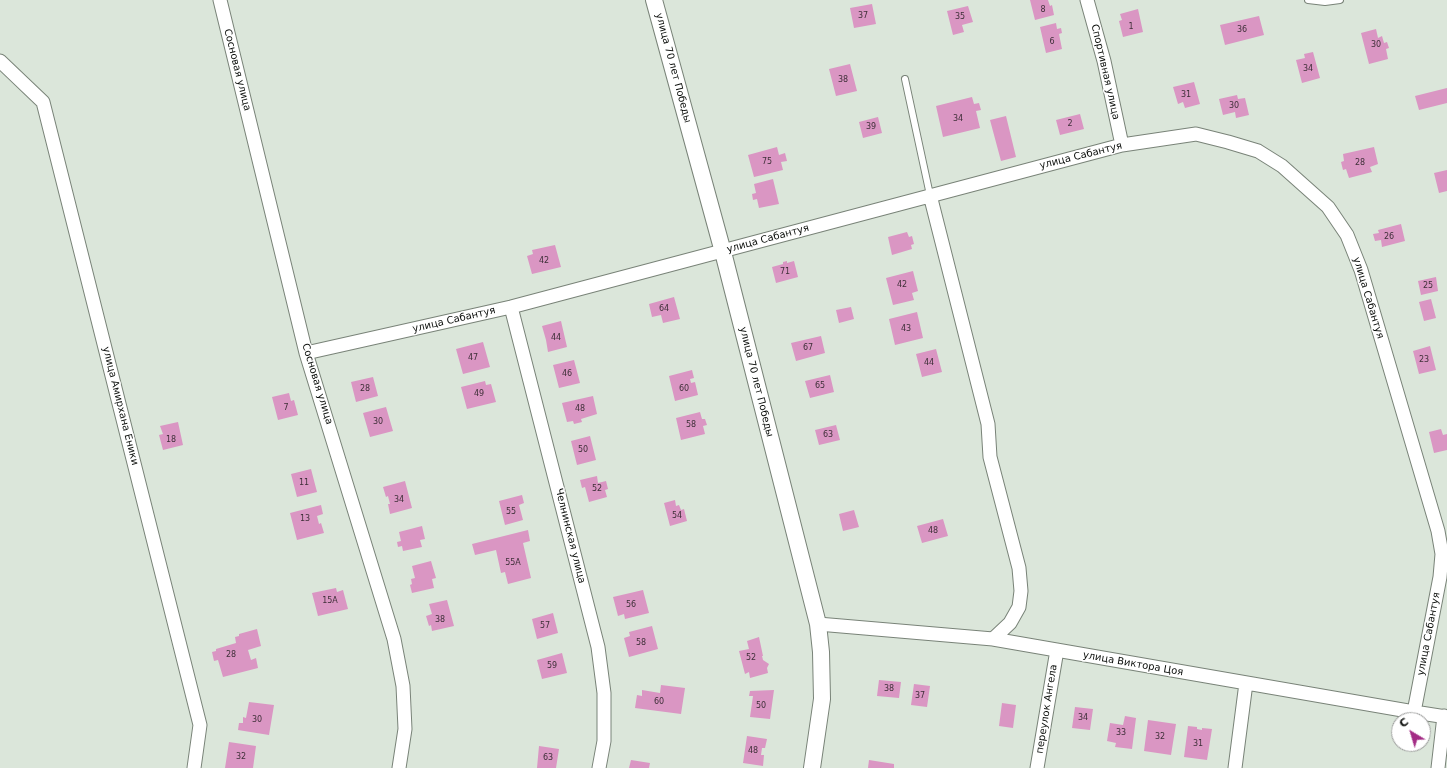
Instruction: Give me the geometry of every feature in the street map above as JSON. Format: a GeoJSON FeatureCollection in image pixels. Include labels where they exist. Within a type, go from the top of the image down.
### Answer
{"type":"FeatureCollection","features":[{"type":"Feature","properties":{"kind":"street","name":"Сосновая улица"},"geometry":{"type":"LineString","coordinates":[[220,0],[306,352],[394,639],[403,686],[405,729],[399,768]]}},
{"type":"Feature","properties":{"kind":"street","name":"улица 70 лет Победы"},"geometry":{"type":"LineString","coordinates":[[654,0],[723,252],[818,624],[821,652],[822,699],[812,768]]}},
{"type":"Feature","properties":{"kind":"street","name":"Спортивная улица"},"geometry":{"type":"LineString","coordinates":[[1087,0],[1104,61],[1122,145]]}},
{"type":"Feature","properties":{"kind":"street","name":"улица Амирхана Еники"},"geometry":{"type":"LineString","coordinates":[[0,61],[43,102],[200,725],[194,768]]}},
{"type":"Feature","properties":{"kind":"street","name":"улица Сабантуя"},"geometry":{"type":"LineString","coordinates":[[306,352],[511,307],[1122,145],[1196,134],[1258,151],[1282,166],[1310,190],[1328,207],[1347,235],[1361,270],[1438,531],[1442,554],[1440,577],[1414,712]]}},
{"type":"Feature","properties":{"kind":"street"},"geometry":{"type":"LineString","coordinates":[[930,195],[988,424],[990,457],[1019,568],[1021,591],[1019,607],[1010,623],[993,639]]}},
{"type":"Feature","properties":{"kind":"street","name":"Челнинская улица"},"geometry":{"type":"LineString","coordinates":[[511,307],[598,647],[604,693],[604,741],[598,768]]}},
{"type":"Feature","properties":{"kind":"street","name":"улица Виктора Цоя"},"geometry":{"type":"LineString","coordinates":[[818,624],[993,639],[1414,712]]}},
{"type":"Feature","properties":{"kind":"street","name":"переулок Ангела"},"geometry":{"type":"LineString","coordinates":[[1037,768],[1057,650]]}},
{"type":"Feature","properties":{"kind":"street"},"geometry":{"type":"LineString","coordinates":[[1235,768],[1246,683]]}},
{"type":"Feature","properties":{"kind":"street","name":"улица Виктора Цоя"},"geometry":{"type":"LineString","coordinates":[[1431,715],[1445,717]]}},
{"type":"Feature","properties":{"kind":"street"},"geometry":{"type":"LineString","coordinates":[[1438,768],[1445,717]]}},
{"type":"Feature","properties":{"kind":"lane"},"geometry":{"type":"LineString","coordinates":[[1308,0],[1325,2],[1340,0]]}},
{"type":"Feature","properties":{"kind":"lane"},"geometry":{"type":"LineString","coordinates":[[904,79],[930,195]]}},
{"type":"Feature","properties":{"kind":"building"},"geometry":{"type":"Polygon","coordinates":[[[1030,0],[1048,0],[1050,6],[1052,5],[1054,15],[1035,20],[1030,0]]]}},
{"type":"Feature","properties":{"kind":"building"},"geometry":{"type":"Polygon","coordinates":[[[872,4],[876,24],[854,28],[850,8],[872,4]]]}},
{"type":"Feature","properties":{"kind":"building"},"geometry":{"type":"Polygon","coordinates":[[[968,6],[973,22],[962,25],[964,32],[953,35],[947,11],[968,6]]]}},
{"type":"Feature","properties":{"kind":"building"},"geometry":{"type":"Polygon","coordinates":[[[1138,9],[1143,32],[1123,37],[1119,21],[1122,20],[1120,14],[1138,9]]]}},
{"type":"Feature","properties":{"kind":"building"},"geometry":{"type":"Polygon","coordinates":[[[1259,16],[1264,35],[1225,45],[1220,25],[1259,16]]]}},
{"type":"Feature","properties":{"kind":"building"},"geometry":{"type":"Polygon","coordinates":[[[1056,23],[1057,29],[1061,28],[1062,33],[1059,34],[1062,49],[1046,53],[1040,27],[1056,23]]]}},
{"type":"Feature","properties":{"kind":"building"},"geometry":{"type":"Polygon","coordinates":[[[1376,29],[1378,38],[1382,36],[1384,43],[1387,42],[1389,48],[1386,49],[1388,59],[1369,64],[1361,33],[1376,29]]]}},
{"type":"Feature","properties":{"kind":"building"},"geometry":{"type":"Polygon","coordinates":[[[1313,52],[1320,78],[1302,83],[1296,60],[1305,58],[1304,54],[1313,52]]]}},
{"type":"Feature","properties":{"kind":"building"},"geometry":{"type":"Polygon","coordinates":[[[850,64],[857,91],[836,96],[829,69],[850,64]]]}},
{"type":"Feature","properties":{"kind":"building"},"geometry":{"type":"Polygon","coordinates":[[[1194,82],[1200,104],[1185,108],[1183,102],[1178,104],[1173,87],[1194,82]]]}},
{"type":"Feature","properties":{"kind":"building"},"geometry":{"type":"Polygon","coordinates":[[[1447,88],[1447,103],[1419,110],[1415,96],[1447,88]]]}},
{"type":"Feature","properties":{"kind":"building"},"geometry":{"type":"Polygon","coordinates":[[[1237,95],[1238,99],[1245,98],[1249,115],[1236,118],[1235,112],[1223,115],[1219,99],[1237,95]]]}},
{"type":"Feature","properties":{"kind":"building"},"geometry":{"type":"Polygon","coordinates":[[[972,97],[974,104],[979,103],[981,110],[976,111],[980,128],[943,137],[936,106],[972,97]]]}},
{"type":"Feature","properties":{"kind":"building"},"geometry":{"type":"Polygon","coordinates":[[[1080,114],[1084,129],[1060,135],[1056,120],[1080,114]]]}},
{"type":"Feature","properties":{"kind":"building"},"geometry":{"type":"Polygon","coordinates":[[[1006,116],[1016,157],[1001,161],[990,120],[1006,116]]]}},
{"type":"Feature","properties":{"kind":"building"},"geometry":{"type":"Polygon","coordinates":[[[878,117],[882,133],[863,138],[859,122],[878,117]]]}},
{"type":"Feature","properties":{"kind":"building"},"geometry":{"type":"Polygon","coordinates":[[[777,147],[779,155],[785,153],[787,161],[781,162],[783,170],[754,177],[748,155],[777,147]]]}},
{"type":"Feature","properties":{"kind":"building"},"geometry":{"type":"Polygon","coordinates":[[[1374,147],[1378,164],[1370,167],[1372,172],[1349,178],[1346,169],[1343,170],[1341,162],[1344,161],[1343,154],[1374,147]]]}},
{"type":"Feature","properties":{"kind":"building"},"geometry":{"type":"Polygon","coordinates":[[[1447,170],[1447,191],[1439,193],[1434,173],[1447,170]]]}},
{"type":"Feature","properties":{"kind":"building"},"geometry":{"type":"Polygon","coordinates":[[[773,179],[779,204],[759,208],[757,199],[753,200],[752,194],[756,193],[754,184],[773,179]]]}},
{"type":"Feature","properties":{"kind":"building"},"geometry":{"type":"Polygon","coordinates":[[[1401,224],[1405,241],[1382,247],[1381,240],[1375,241],[1373,234],[1379,233],[1378,230],[1401,224]]]}},
{"type":"Feature","properties":{"kind":"building"},"geometry":{"type":"Polygon","coordinates":[[[907,232],[909,237],[912,236],[914,244],[911,245],[912,249],[892,255],[888,237],[907,232]]]}},
{"type":"Feature","properties":{"kind":"building"},"geometry":{"type":"Polygon","coordinates":[[[555,245],[561,267],[532,274],[527,256],[533,254],[532,250],[555,245]]]}},
{"type":"Feature","properties":{"kind":"building"},"geometry":{"type":"Polygon","coordinates":[[[787,261],[787,263],[794,261],[798,277],[776,283],[772,267],[783,264],[783,262],[787,261]]]}},
{"type":"Feature","properties":{"kind":"building"},"geometry":{"type":"Polygon","coordinates":[[[913,271],[918,291],[912,293],[914,300],[893,305],[886,278],[913,271]]]}},
{"type":"Feature","properties":{"kind":"building"},"geometry":{"type":"Polygon","coordinates":[[[1436,277],[1438,291],[1421,295],[1418,281],[1436,277]]]}},
{"type":"Feature","properties":{"kind":"building"},"geometry":{"type":"Polygon","coordinates":[[[674,297],[680,319],[663,323],[661,315],[652,317],[649,304],[674,297]]]}},
{"type":"Feature","properties":{"kind":"building"},"geometry":{"type":"Polygon","coordinates":[[[1431,299],[1436,318],[1424,321],[1419,302],[1431,299]]]}},
{"type":"Feature","properties":{"kind":"building"},"geometry":{"type":"Polygon","coordinates":[[[851,307],[854,319],[839,323],[836,310],[851,307]]]}},
{"type":"Feature","properties":{"kind":"building"},"geometry":{"type":"Polygon","coordinates":[[[917,312],[923,338],[895,345],[889,319],[917,312]]]}},
{"type":"Feature","properties":{"kind":"building"},"geometry":{"type":"Polygon","coordinates":[[[561,321],[567,347],[548,352],[542,326],[561,321]]]}},
{"type":"Feature","properties":{"kind":"building"},"geometry":{"type":"Polygon","coordinates":[[[821,336],[825,353],[796,361],[791,343],[821,336]]]}},
{"type":"Feature","properties":{"kind":"building"},"geometry":{"type":"Polygon","coordinates":[[[483,342],[490,367],[463,374],[456,349],[483,342]]]}},
{"type":"Feature","properties":{"kind":"building"},"geometry":{"type":"Polygon","coordinates":[[[1430,346],[1436,370],[1419,374],[1413,351],[1430,346]]]}},
{"type":"Feature","properties":{"kind":"building"},"geometry":{"type":"Polygon","coordinates":[[[936,349],[942,372],[922,377],[916,354],[936,349]]]}},
{"type":"Feature","properties":{"kind":"building"},"geometry":{"type":"Polygon","coordinates":[[[574,360],[580,383],[559,388],[553,365],[574,360]]]}},
{"type":"Feature","properties":{"kind":"building"},"geometry":{"type":"Polygon","coordinates":[[[692,370],[694,378],[690,379],[691,383],[695,382],[698,395],[675,401],[669,376],[692,370]]]}},
{"type":"Feature","properties":{"kind":"building"},"geometry":{"type":"Polygon","coordinates":[[[830,375],[834,392],[810,398],[805,381],[830,375]]]}},
{"type":"Feature","properties":{"kind":"building"},"geometry":{"type":"Polygon","coordinates":[[[373,377],[378,396],[356,402],[351,382],[373,377]]]}},
{"type":"Feature","properties":{"kind":"building"},"geometry":{"type":"Polygon","coordinates":[[[485,381],[486,385],[491,384],[496,402],[467,409],[461,387],[485,381]]]}},
{"type":"Feature","properties":{"kind":"building"},"geometry":{"type":"Polygon","coordinates":[[[289,393],[291,401],[294,400],[298,415],[278,420],[272,397],[289,393]]]}},
{"type":"Feature","properties":{"kind":"building"},"geometry":{"type":"Polygon","coordinates":[[[593,396],[597,414],[581,419],[582,422],[574,424],[573,421],[567,422],[562,403],[593,396]]]}},
{"type":"Feature","properties":{"kind":"building"},"geometry":{"type":"Polygon","coordinates":[[[386,407],[393,431],[370,437],[363,413],[386,407]]]}},
{"type":"Feature","properties":{"kind":"building"},"geometry":{"type":"Polygon","coordinates":[[[700,412],[702,419],[705,419],[707,425],[703,426],[705,434],[681,440],[676,418],[700,412]]]}},
{"type":"Feature","properties":{"kind":"building"},"geometry":{"type":"Polygon","coordinates":[[[178,422],[183,445],[163,450],[159,435],[163,434],[160,426],[178,422]]]}},
{"type":"Feature","properties":{"kind":"building"},"geometry":{"type":"Polygon","coordinates":[[[836,425],[840,440],[819,445],[815,430],[836,425]]]}},
{"type":"Feature","properties":{"kind":"building"},"geometry":{"type":"Polygon","coordinates":[[[1441,429],[1443,435],[1447,434],[1447,450],[1434,453],[1429,432],[1441,429]]]}},
{"type":"Feature","properties":{"kind":"building"},"geometry":{"type":"Polygon","coordinates":[[[590,436],[596,460],[577,465],[571,441],[590,436]]]}},
{"type":"Feature","properties":{"kind":"building"},"geometry":{"type":"Polygon","coordinates":[[[311,469],[317,492],[297,497],[291,474],[311,469]]]}},
{"type":"Feature","properties":{"kind":"building"},"geometry":{"type":"Polygon","coordinates":[[[597,476],[598,483],[606,481],[608,489],[605,490],[607,497],[589,502],[585,487],[582,488],[580,480],[597,476]]]}},
{"type":"Feature","properties":{"kind":"building"},"geometry":{"type":"Polygon","coordinates":[[[405,481],[412,508],[390,514],[388,496],[386,497],[383,487],[405,481]]]}},
{"type":"Feature","properties":{"kind":"building"},"geometry":{"type":"Polygon","coordinates":[[[522,495],[524,503],[519,505],[523,520],[505,525],[499,501],[522,495]]]}},
{"type":"Feature","properties":{"kind":"building"},"geometry":{"type":"Polygon","coordinates":[[[675,500],[676,506],[679,505],[681,510],[684,509],[687,521],[670,526],[664,503],[675,500]]]}},
{"type":"Feature","properties":{"kind":"building"},"geometry":{"type":"Polygon","coordinates":[[[321,505],[323,514],[317,516],[324,533],[297,540],[290,513],[321,505]]]}},
{"type":"Feature","properties":{"kind":"building"},"geometry":{"type":"Polygon","coordinates":[[[854,510],[859,527],[843,531],[839,514],[854,510]]]}},
{"type":"Feature","properties":{"kind":"building"},"geometry":{"type":"Polygon","coordinates":[[[943,519],[948,536],[922,543],[917,526],[943,519]]]}},
{"type":"Feature","properties":{"kind":"building"},"geometry":{"type":"Polygon","coordinates":[[[422,526],[425,539],[420,540],[422,547],[403,551],[402,546],[398,547],[397,542],[401,541],[399,532],[422,526]]]}},
{"type":"Feature","properties":{"kind":"building"},"geometry":{"type":"Polygon","coordinates":[[[528,530],[530,541],[523,543],[531,578],[508,584],[505,572],[501,573],[496,550],[475,555],[472,544],[528,530]]]}},
{"type":"Feature","properties":{"kind":"building"},"geometry":{"type":"Polygon","coordinates":[[[431,561],[436,578],[432,579],[434,588],[412,593],[410,585],[412,584],[411,579],[415,578],[412,566],[431,561]]]}},
{"type":"Feature","properties":{"kind":"building"},"geometry":{"type":"Polygon","coordinates":[[[336,588],[337,592],[343,590],[348,609],[318,616],[312,593],[336,588]]]}},
{"type":"Feature","properties":{"kind":"building"},"geometry":{"type":"Polygon","coordinates":[[[643,590],[649,613],[625,619],[624,614],[618,616],[613,597],[643,590]]]}},
{"type":"Feature","properties":{"kind":"building"},"geometry":{"type":"Polygon","coordinates":[[[447,600],[454,626],[432,631],[431,625],[429,626],[426,616],[432,614],[429,604],[447,600]]]}},
{"type":"Feature","properties":{"kind":"building"},"geometry":{"type":"Polygon","coordinates":[[[553,613],[558,633],[537,639],[532,619],[553,613]]]}},
{"type":"Feature","properties":{"kind":"building"},"geometry":{"type":"Polygon","coordinates":[[[652,626],[658,649],[629,657],[624,638],[630,636],[629,632],[652,626]]]}},
{"type":"Feature","properties":{"kind":"building"},"geometry":{"type":"Polygon","coordinates":[[[257,629],[261,646],[248,650],[251,660],[256,658],[258,668],[223,677],[218,660],[214,661],[212,652],[216,651],[216,649],[236,643],[235,637],[239,636],[239,634],[257,629]]]}},
{"type":"Feature","properties":{"kind":"building"},"geometry":{"type":"Polygon","coordinates":[[[759,637],[763,660],[769,664],[767,668],[768,673],[750,678],[749,672],[745,674],[739,651],[749,649],[747,641],[759,637]]]}},
{"type":"Feature","properties":{"kind":"building"},"geometry":{"type":"Polygon","coordinates":[[[562,653],[567,673],[542,679],[537,660],[562,653]]]}},
{"type":"Feature","properties":{"kind":"building"},"geometry":{"type":"Polygon","coordinates":[[[879,680],[901,682],[899,698],[877,696],[879,680]]]}},
{"type":"Feature","properties":{"kind":"building"},"geometry":{"type":"Polygon","coordinates":[[[914,684],[930,686],[927,707],[911,705],[914,684]]]}},
{"type":"Feature","properties":{"kind":"building"},"geometry":{"type":"Polygon","coordinates":[[[661,685],[685,688],[681,714],[635,708],[637,695],[642,696],[642,690],[660,693],[661,685]]]}},
{"type":"Feature","properties":{"kind":"building"},"geometry":{"type":"Polygon","coordinates":[[[774,690],[770,719],[750,717],[753,696],[749,696],[750,691],[774,690]]]}},
{"type":"Feature","properties":{"kind":"building"},"geometry":{"type":"Polygon","coordinates":[[[249,702],[274,705],[269,735],[238,730],[239,723],[243,723],[243,717],[246,718],[249,702]]]}},
{"type":"Feature","properties":{"kind":"building"},"geometry":{"type":"Polygon","coordinates":[[[1002,703],[1016,705],[1013,728],[999,726],[1002,703]]]}},
{"type":"Feature","properties":{"kind":"building"},"geometry":{"type":"Polygon","coordinates":[[[1075,707],[1093,709],[1090,730],[1072,728],[1075,707]]]}},
{"type":"Feature","properties":{"kind":"building"},"geometry":{"type":"Polygon","coordinates":[[[1125,716],[1136,718],[1132,749],[1115,747],[1116,743],[1107,741],[1110,723],[1123,725],[1125,716]]]}},
{"type":"Feature","properties":{"kind":"building"},"geometry":{"type":"Polygon","coordinates":[[[1148,720],[1176,724],[1171,755],[1144,751],[1148,720]]]}},
{"type":"Feature","properties":{"kind":"building"},"geometry":{"type":"Polygon","coordinates":[[[1188,726],[1197,727],[1197,729],[1202,730],[1202,728],[1212,729],[1207,760],[1184,757],[1188,726]]]}},
{"type":"Feature","properties":{"kind":"building"},"geometry":{"type":"Polygon","coordinates":[[[747,736],[767,739],[765,748],[762,748],[761,755],[764,755],[763,766],[743,763],[747,736]]]}},
{"type":"Feature","properties":{"kind":"building"},"geometry":{"type":"Polygon","coordinates":[[[229,742],[256,746],[253,768],[225,768],[229,742]]]}},
{"type":"Feature","properties":{"kind":"building"},"geometry":{"type":"Polygon","coordinates":[[[539,746],[559,749],[556,768],[537,768],[539,746]]]}},
{"type":"Feature","properties":{"kind":"building"},"geometry":{"type":"Polygon","coordinates":[[[631,760],[650,763],[649,768],[629,768],[631,760]]]}},
{"type":"Feature","properties":{"kind":"building"},"geometry":{"type":"Polygon","coordinates":[[[869,760],[894,764],[894,768],[868,768],[869,760]]]}}]}
